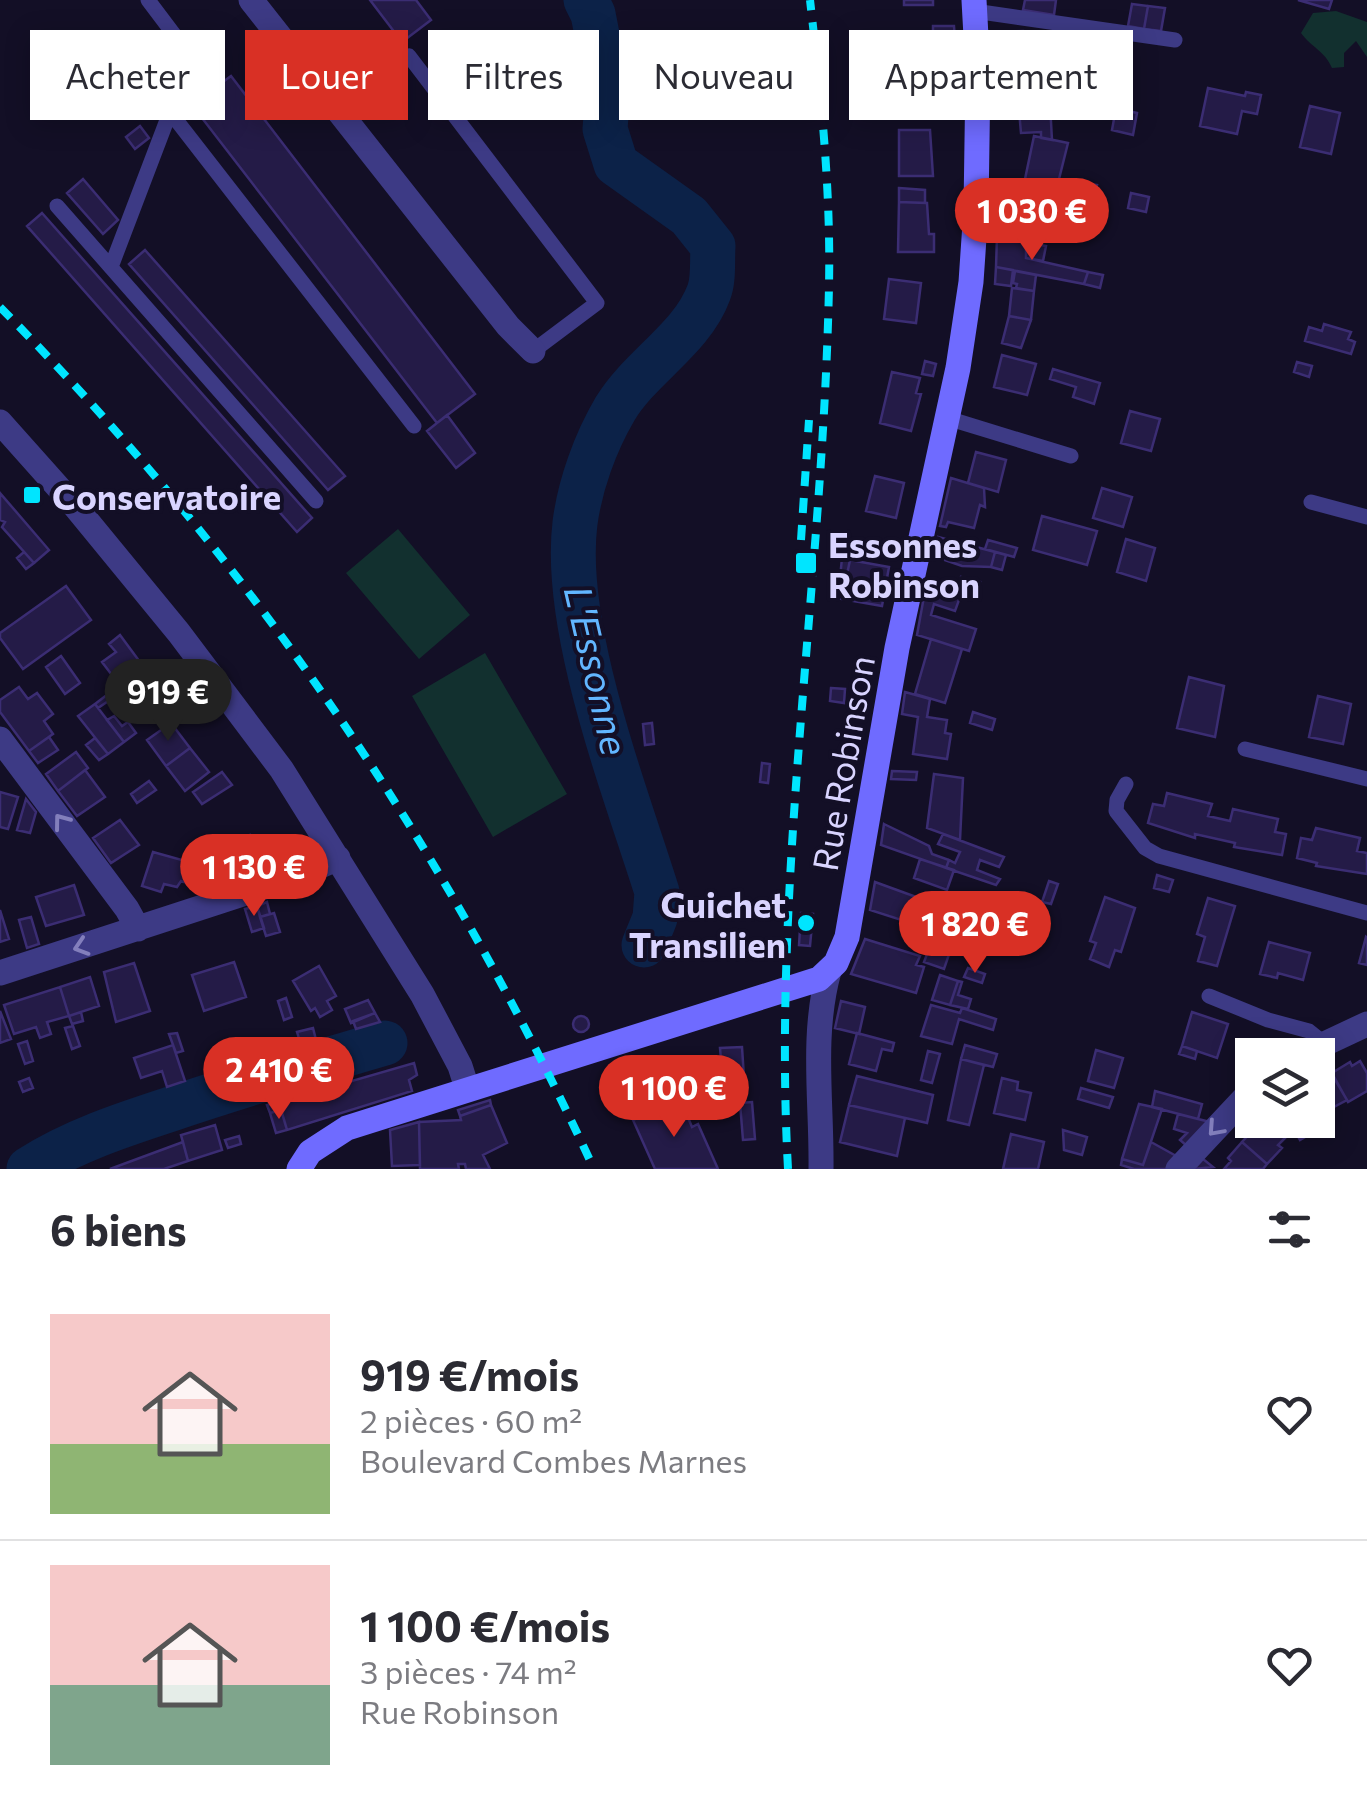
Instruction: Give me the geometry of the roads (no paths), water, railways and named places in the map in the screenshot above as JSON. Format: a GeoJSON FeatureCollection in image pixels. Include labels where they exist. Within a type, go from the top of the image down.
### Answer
{"type":"FeatureCollection","features":[{"type":"Feature","properties":{"kind":"street"},"geometry":{"type":"LineString","coordinates":[[252,0],[275,30]]}},
{"type":"Feature","properties":{"kind":"street","name":"Rue Robinson"},"geometry":{"type":"LineString","coordinates":[[829,971],[843,950],[849,924],[894,665],[972,282],[978,90],[974,6]]}},
{"type":"Feature","properties":{"kind":"street"},"geometry":{"type":"LineString","coordinates":[[344,120],[508,326],[533,351]]}},
{"type":"Feature","properties":{"kind":"street"},"geometry":{"type":"LineString","coordinates":[[0,422],[179,633],[282,770],[422,994],[460,1066],[467,1088]]}},
{"type":"Feature","properties":{"kind":"street"},"geometry":{"type":"LineString","coordinates":[[0,738],[138,928]]}},
{"type":"Feature","properties":{"kind":"street"},"geometry":{"type":"LineString","coordinates":[[0,973],[298,876],[338,858]]}},
{"type":"Feature","properties":{"kind":"street"},"geometry":{"type":"LineString","coordinates":[[291,1168],[347,1128],[818,979],[829,971]]}},
{"type":"Feature","properties":{"kind":"street"},"geometry":{"type":"LineString","coordinates":[[821,1169],[818,1046],[822,995],[829,971]]}},
{"type":"Feature","properties":{"kind":"street"},"geometry":{"type":"LineString","coordinates":[[1335,1039],[1367,1024]]}},
{"type":"Feature","properties":{"kind":"street"},"geometry":{"type":"LineString","coordinates":[[1178,1169],[1235,1108]]}},
{"type":"Feature","properties":{"kind":"lane"},"geometry":{"type":"LineString","coordinates":[[148,0],[171,30]]}},
{"type":"Feature","properties":{"kind":"lane"},"geometry":{"type":"LineString","coordinates":[[974,6],[1175,40]]}},
{"type":"Feature","properties":{"kind":"lane"},"geometry":{"type":"LineString","coordinates":[[408,56],[596,303],[533,351]]}},
{"type":"Feature","properties":{"kind":"lane"},"geometry":{"type":"LineString","coordinates":[[111,267],[167,120]]}},
{"type":"Feature","properties":{"kind":"lane"},"geometry":{"type":"LineString","coordinates":[[176,120],[414,426]]}},
{"type":"Feature","properties":{"kind":"lane"},"geometry":{"type":"LineString","coordinates":[[58,206],[316,501]]}},
{"type":"Feature","properties":{"kind":"lane"},"geometry":{"type":"LineString","coordinates":[[947,418],[1071,456]]}},
{"type":"Feature","properties":{"kind":"lane"},"geometry":{"type":"LineString","coordinates":[[1312,502],[1367,517]]}},
{"type":"Feature","properties":{"kind":"lane"},"geometry":{"type":"LineString","coordinates":[[1245,749],[1367,779]]}},
{"type":"Feature","properties":{"kind":"lane"},"geometry":{"type":"LineString","coordinates":[[1126,784],[1116,811],[1146,848],[1159,856],[1367,913]]}},
{"type":"Feature","properties":{"kind":"lane"},"geometry":{"type":"LineString","coordinates":[[1208,996],[1268,1020],[1309,1031],[1310,1038]]}},
{"type":"Feature","properties":{"kind":"waterway","name":"L'Essonne"},"geometry":{"type":"LineString","coordinates":[[586,0],[593,14],[608,91],[605,129],[616,164],[689,216],[713,246],[711,287],[701,309],[615,409],[589,464],[575,523],[573,565],[587,659],[657,892],[655,918],[644,945]]}},
{"type":"Feature","properties":{"kind":"waterway","name":"L'Essonne"},"geometry":{"type":"LineString","coordinates":[[29,1169],[80,1142],[134,1121],[385,1043]]}},
{"type":"Feature","properties":{"kind":"railway"},"geometry":{"type":"LineString","coordinates":[[788,1169],[785,1060],[792,839],[818,507],[829,286],[827,179],[810,0]]}},
{"type":"Feature","properties":{"kind":"railway"},"geometry":{"type":"LineString","coordinates":[[0,307],[92,404],[178,504],[259,606],[335,712],[473,932],[594,1169]]}},
{"type":"Feature","properties":{"kind":"railway"},"geometry":{"type":"LineString","coordinates":[[801,540],[809,420]]}},
{"type":"Feature","properties":{"kind":"place","name":"Conservatoire"},"geometry":{"type":"Point","coordinates":[32,495]}},
{"type":"Feature","properties":{"kind":"place","name":"Essonnes Robinson"},"geometry":{"type":"Point","coordinates":[806,563]}},
{"type":"Feature","properties":{"kind":"place","name":"Guichet Transilien"},"geometry":{"type":"Point","coordinates":[806,923]}}]}
